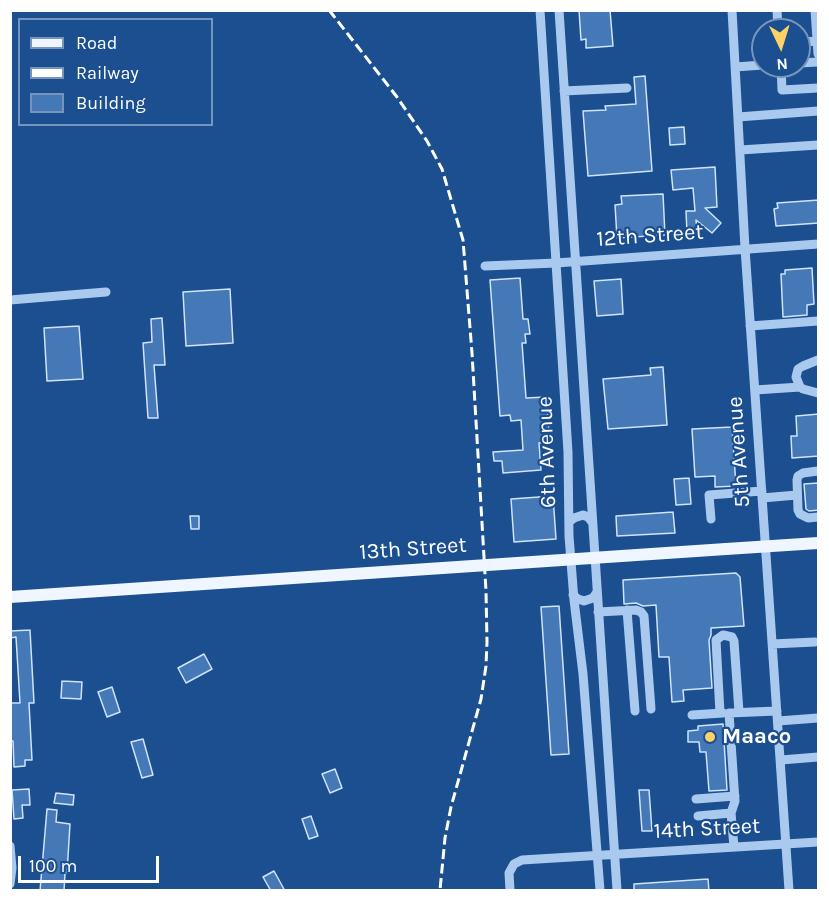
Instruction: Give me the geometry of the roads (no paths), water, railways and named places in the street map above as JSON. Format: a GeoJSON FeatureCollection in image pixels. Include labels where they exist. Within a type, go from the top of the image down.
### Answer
{"type":"FeatureCollection","features":[{"type":"Feature","properties":{"kind":"main road","name":"13th Street"},"geometry":{"type":"LineString","coordinates":[[10,597],[819,543]]}},
{"type":"Feature","properties":{"kind":"street","name":"6th Avenue"},"geometry":{"type":"LineString","coordinates":[[540,10],[568,452],[573,595],[581,656],[600,891]]}},
{"type":"Feature","properties":{"kind":"street","name":"6th Avenue"},"geometry":{"type":"LineString","coordinates":[[559,10],[616,891]]}},
{"type":"Feature","properties":{"kind":"street","name":"5th Avenue"},"geometry":{"type":"LineString","coordinates":[[732,10],[750,326],[789,891]]}},
{"type":"Feature","properties":{"kind":"street"},"geometry":{"type":"LineString","coordinates":[[815,10],[819,54]]}},
{"type":"Feature","properties":{"kind":"street"},"geometry":{"type":"LineString","coordinates":[[735,67],[751,66]]}},
{"type":"Feature","properties":{"kind":"street"},"geometry":{"type":"LineString","coordinates":[[782,78],[782,90],[819,88]]}},
{"type":"Feature","properties":{"kind":"street"},"geometry":{"type":"LineString","coordinates":[[564,91],[627,88]]}},
{"type":"Feature","properties":{"kind":"street"},"geometry":{"type":"LineString","coordinates":[[738,117],[819,111]]}},
{"type":"Feature","properties":{"kind":"street"},"geometry":{"type":"LineString","coordinates":[[740,150],[819,145]]}},
{"type":"Feature","properties":{"kind":"street","name":"12th Street"},"geometry":{"type":"LineString","coordinates":[[485,266],[574,262],[819,244]]}},
{"type":"Feature","properties":{"kind":"street"},"geometry":{"type":"LineString","coordinates":[[10,300],[106,292]]}},
{"type":"Feature","properties":{"kind":"street"},"geometry":{"type":"LineString","coordinates":[[750,326],[819,321]]}},
{"type":"Feature","properties":{"kind":"street"},"geometry":{"type":"LineString","coordinates":[[800,387],[796,377],[798,369],[819,360]]}},
{"type":"Feature","properties":{"kind":"street"},"geometry":{"type":"LineString","coordinates":[[755,390],[800,387],[819,393]]}},
{"type":"Feature","properties":{"kind":"street"},"geometry":{"type":"LineString","coordinates":[[819,471],[807,471],[798,476],[797,480],[800,514],[808,518],[819,517]]}},
{"type":"Feature","properties":{"kind":"street"},"geometry":{"type":"LineString","coordinates":[[711,519],[709,495],[798,495]]}},
{"type":"Feature","properties":{"kind":"street"},"geometry":{"type":"LineString","coordinates":[[569,522],[583,515],[592,522]]}},
{"type":"Feature","properties":{"kind":"street"},"geometry":{"type":"LineString","coordinates":[[573,595],[584,601],[593,598],[597,592]]}},
{"type":"Feature","properties":{"kind":"street"},"geometry":{"type":"LineString","coordinates":[[627,610],[635,711]]}},
{"type":"Feature","properties":{"kind":"street"},"geometry":{"type":"LineString","coordinates":[[598,612],[636,610],[644,616],[651,709]]}},
{"type":"Feature","properties":{"kind":"street"},"geometry":{"type":"LineString","coordinates":[[729,713],[734,641],[732,637],[723,635],[716,640],[729,713],[735,796],[731,813],[734,847]]}},
{"type":"Feature","properties":{"kind":"street"},"geometry":{"type":"LineString","coordinates":[[772,644],[815,642]]}},
{"type":"Feature","properties":{"kind":"street"},"geometry":{"type":"LineString","coordinates":[[692,716],[729,713],[819,718]]}},
{"type":"Feature","properties":{"kind":"street"},"geometry":{"type":"LineString","coordinates":[[781,760],[819,757]]}},
{"type":"Feature","properties":{"kind":"street"},"geometry":{"type":"LineString","coordinates":[[696,799],[735,796]]}},
{"type":"Feature","properties":{"kind":"street"},"geometry":{"type":"LineString","coordinates":[[698,816],[731,813]]}},
{"type":"Feature","properties":{"kind":"street","name":"14th Street"},"geometry":{"type":"LineString","coordinates":[[510,891],[509,873],[514,864],[522,860],[819,842]]}},
{"type":"Feature","properties":{"kind":"street"},"geometry":{"type":"LineString","coordinates":[[10,846],[12,868],[10,884]]}},
{"type":"Feature","properties":{"kind":"railway"},"geometry":{"type":"LineString","coordinates":[[329,10],[397,97],[427,141],[442,169],[463,240],[472,353],[487,642],[481,699],[451,807],[445,838],[440,890]]}},
{"type":"Feature","properties":{"kind":"place","name":"Maaco"},"geometry":{"type":"Point","coordinates":[710,737]}}]}
